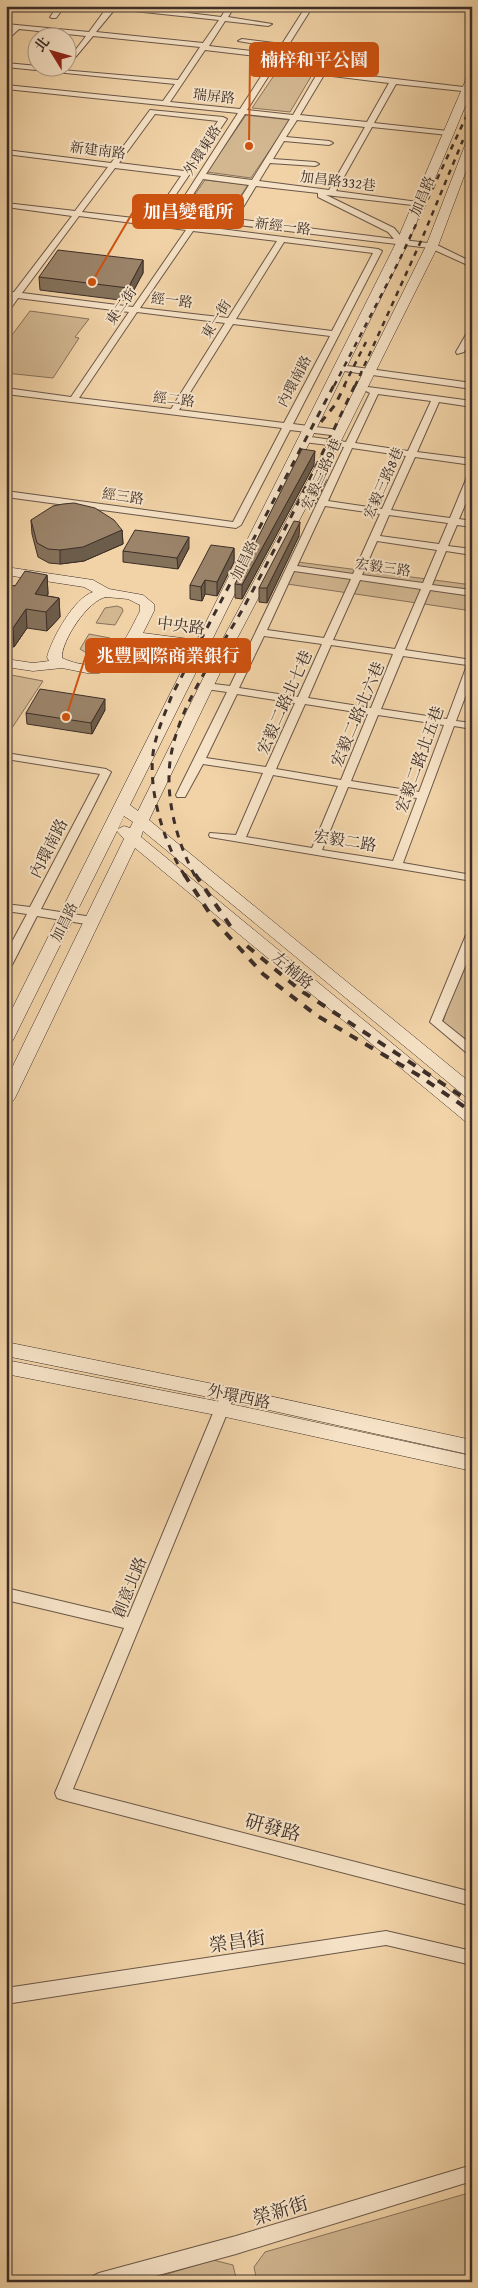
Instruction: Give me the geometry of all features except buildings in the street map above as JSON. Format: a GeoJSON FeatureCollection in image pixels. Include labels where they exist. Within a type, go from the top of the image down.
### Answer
{"type":"FeatureCollection","features":[{"type":"Feature","properties":{"kind":"street"},"geometry":{"type":"LineString","coordinates":[[54,17],[62,6]]}},
{"type":"Feature","properties":{"kind":"street"},"geometry":{"type":"LineString","coordinates":[[78,51],[112,6],[268,24]]}},
{"type":"Feature","properties":{"kind":"street"},"geometry":{"type":"LineString","coordinates":[[165,104],[232,6]]}},
{"type":"Feature","properties":{"kind":"street"},"geometry":{"type":"LineString","coordinates":[[271,6],[309,8]]}},
{"type":"Feature","properties":{"kind":"street","name":"外環東路"},"geometry":{"type":"LineString","coordinates":[[309,8],[177,214],[432,246],[472,265]]}},
{"type":"Feature","properties":{"kind":"street"},"geometry":{"type":"LineString","coordinates":[[6,26],[28,29]]}},
{"type":"Feature","properties":{"kind":"street"},"geometry":{"type":"LineString","coordinates":[[6,39],[17,27]]}},
{"type":"Feature","properties":{"kind":"street"},"geometry":{"type":"LineString","coordinates":[[78,34],[92,34],[278,56]]}},
{"type":"Feature","properties":{"kind":"street"},"geometry":{"type":"LineString","coordinates":[[242,42],[284,46]]}},
{"type":"Feature","properties":{"kind":"street"},"geometry":{"type":"LineString","coordinates":[[6,65],[28,66]]}},
{"type":"Feature","properties":{"kind":"street"},"geometry":{"type":"LineString","coordinates":[[271,67],[394,81],[468,95]]}},
{"type":"Feature","properties":{"kind":"street"},"geometry":{"type":"LineString","coordinates":[[78,69],[179,82]]}},
{"type":"Feature","properties":{"kind":"street"},"geometry":{"type":"LineString","coordinates":[[230,222],[322,73]]}},
{"type":"Feature","properties":{"kind":"street","name":"加昌路"},"geometry":{"type":"LineString","coordinates":[[6,1038],[402,243],[448,133],[468,95],[472,77]]}},
{"type":"Feature","properties":{"kind":"street"},"geometry":{"type":"LineString","coordinates":[[331,193],[394,81]]}},
{"type":"Feature","properties":{"kind":"street"},"geometry":{"type":"LineString","coordinates":[[46,91],[51,84]]}},
{"type":"Feature","properties":{"kind":"street","name":"瑞屏路"},"geometry":{"type":"LineString","coordinates":[[6,87],[448,133]]}},
{"type":"Feature","properties":{"kind":"street"},"geometry":{"type":"LineString","coordinates":[[6,308],[152,112],[223,119],[153,223]]}},
{"type":"Feature","properties":{"kind":"street"},"geometry":{"type":"LineString","coordinates":[[448,133],[472,136]]}},
{"type":"Feature","properties":{"kind":"street"},"geometry":{"type":"LineString","coordinates":[[282,138],[329,144]]}},
{"type":"Feature","properties":{"kind":"street","name":"加昌路"},"geometry":{"type":"LineString","coordinates":[[6,1098],[142,822],[225,648],[337,438],[432,246],[472,140]]}},
{"type":"Feature","properties":{"kind":"street","name":"新建南路"},"geometry":{"type":"LineString","coordinates":[[6,152],[186,174]]}},
{"type":"Feature","properties":{"kind":"street"},"geometry":{"type":"LineString","coordinates":[[268,160],[314,164]]}},
{"type":"Feature","properties":{"kind":"street","name":"加昌路332巷"},"geometry":{"type":"LineString","coordinates":[[200,176],[418,204]]}},
{"type":"Feature","properties":{"kind":"street"},"geometry":{"type":"LineString","coordinates":[[312,190],[391,230],[402,243]]}},
{"type":"Feature","properties":{"kind":"street","name":"新經一路"},"geometry":{"type":"LineString","coordinates":[[6,205],[378,251]]}},
{"type":"Feature","properties":{"kind":"street","name":"東二街"},"geometry":{"type":"LineString","coordinates":[[73,400],[191,228]]}},
{"type":"Feature","properties":{"kind":"street","name":"東一街"},"geometry":{"type":"LineString","coordinates":[[173,413],[282,239]]}},
{"type":"Feature","properties":{"kind":"street","name":"內環南路"},"geometry":{"type":"LineString","coordinates":[[236,525],[378,251]]}},
{"type":"Feature","properties":{"kind":"street","name":"經一路"},"geometry":{"type":"LineString","coordinates":[[6,294],[335,334]]}},
{"type":"Feature","properties":{"kind":"street"},"geometry":{"type":"LineString","coordinates":[[460,352],[472,331]]}},
{"type":"Feature","properties":{"kind":"street"},"geometry":{"type":"LineString","coordinates":[[340,368],[472,386]]}},
{"type":"Feature","properties":{"kind":"street"},"geometry":{"type":"LineString","coordinates":[[360,389],[472,404]]}},
{"type":"Feature","properties":{"kind":"street","name":"宏毅三路9巷"},"geometry":{"type":"LineString","coordinates":[[181,795],[200,760],[375,391]]}},
{"type":"Feature","properties":{"kind":"street","name":"經二路"},"geometry":{"type":"LineString","coordinates":[[8,393],[287,428],[306,435],[337,438],[349,445],[472,462]]}},
{"type":"Feature","properties":{"kind":"street","name":"宏毅三路8巷"},"geometry":{"type":"LineString","coordinates":[[356,577],[436,399]]}},
{"type":"Feature","properties":{"kind":"street","name":"宏毅二路北六巷"},"geometry":{"type":"LineString","coordinates":[[316,852],[472,477]]}},
{"type":"Feature","properties":{"kind":"street","name":"經三路"},"geometry":{"type":"LineString","coordinates":[[6,494],[236,525]]}},
{"type":"Feature","properties":{"kind":"street"},"geometry":{"type":"LineString","coordinates":[[322,503],[472,524]]}},
{"type":"Feature","properties":{"kind":"street"},"geometry":{"type":"LineString","coordinates":[[374,538],[472,552]]}},
{"type":"Feature","properties":{"kind":"street","name":"宏毅三路"},"geometry":{"type":"LineString","coordinates":[[291,568],[472,594]]}},
{"type":"Feature","properties":{"kind":"street"},"geometry":{"type":"LineString","coordinates":[[6,571],[88,583],[106,593]]}},
{"type":"Feature","properties":{"kind":"street","name":"宏毅二路北七巷"},"geometry":{"type":"LineString","coordinates":[[239,840],[356,577]]}},
{"type":"Feature","properties":{"kind":"street"},"geometry":{"type":"LineString","coordinates":[[6,663],[32,667],[62,664],[92,669],[103,668],[122,656],[147,611],[147,604],[129,595],[106,593],[98,594],[86,601],[56,646],[54,657],[56,661],[62,664]]}},
{"type":"Feature","properties":{"kind":"street"},"geometry":{"type":"LineString","coordinates":[[260,632],[472,664]]}},
{"type":"Feature","properties":{"kind":"street","name":"中央路"},"geometry":{"type":"LineString","coordinates":[[133,636],[225,648]]}},
{"type":"Feature","properties":{"kind":"street","name":"宏毅二路北五巷"},"geometry":{"type":"LineString","coordinates":[[397,865],[472,664]]}},
{"type":"Feature","properties":{"kind":"street"},"geometry":{"type":"LineString","coordinates":[[206,686],[472,726]]}},
{"type":"Feature","properties":{"kind":"street","name":"內環南路"},"geometry":{"type":"LineString","coordinates":[[6,756],[106,772],[6,965]]}},
{"type":"Feature","properties":{"kind":"street"},"geometry":{"type":"LineString","coordinates":[[200,760],[423,796]]}},
{"type":"Feature","properties":{"kind":"street","name":"左楠路"},"geometry":{"type":"LineString","coordinates":[[122,806],[472,1093]]}},
{"type":"Feature","properties":{"kind":"street","name":"左楠路"},"geometry":{"type":"LineString","coordinates":[[113,823],[472,1118]]}},
{"type":"Feature","properties":{"kind":"street","name":"宏毅二路"},"geometry":{"type":"LineString","coordinates":[[214,835],[472,878]]}},
{"type":"Feature","properties":{"kind":"street"},"geometry":{"type":"LineString","coordinates":[[6,907],[92,921]]}},
{"type":"Feature","properties":{"kind":"street"},"geometry":{"type":"LineString","coordinates":[[472,936],[436,1022],[472,1051]]}},
{"type":"Feature","properties":{"kind":"street","name":"外環西路"},"geometry":{"type":"LineString","coordinates":[[6,1349],[224,1401],[472,1464]]}},
{"type":"Feature","properties":{"kind":"street","name":"外環西路"},"geometry":{"type":"LineString","coordinates":[[6,1366],[224,1401],[472,1448]]}},
{"type":"Feature","properties":{"kind":"street","name":"創意北路"},"geometry":{"type":"LineString","coordinates":[[64,1793],[224,1401]]}},
{"type":"Feature","properties":{"kind":"street"},"geometry":{"type":"LineString","coordinates":[[6,1594],[133,1624]]}},
{"type":"Feature","properties":{"kind":"street","name":"研發路"},"geometry":{"type":"LineString","coordinates":[[64,1793],[472,1899]]}},
{"type":"Feature","properties":{"kind":"street","name":"榮昌街"},"geometry":{"type":"LineString","coordinates":[[6,1996],[386,1938],[472,1958]]}},
{"type":"Feature","properties":{"kind":"street","name":"榮新街"},"geometry":{"type":"LineString","coordinates":[[99,2282],[236,2245],[472,2173]]}},
{"type":"Feature","properties":{"kind":"shaded area"},"geometry":{"type":"Polygon","coordinates":[[[277,71],[312,75],[290,112],[252,108],[277,71]]]}},
{"type":"Feature","properties":{"kind":"shaded area"},"geometry":{"type":"Polygon","coordinates":[[[246,115],[290,120],[251,178],[207,172],[246,115]]]}},
{"type":"Feature","properties":{"kind":"shaded area"},"geometry":{"type":"Polygon","coordinates":[[[205,180],[248,185],[229,213],[186,207],[205,180]]]}},
{"type":"Feature","properties":{"kind":"shaded area"},"geometry":{"type":"Polygon","coordinates":[[[30,311],[89,319],[75,337],[79,338],[53,378],[6,373],[6,343],[30,311]]]}},
{"type":"Feature","properties":{"kind":"shaded area"},"geometry":{"type":"Polygon","coordinates":[[[298,562],[472,585],[472,611],[287,584],[298,562]]]}},
{"type":"Feature","properties":{"kind":"shaded area"},"geometry":{"type":"Polygon","coordinates":[[[117,606],[122,608],[123,611],[115,625],[96,623],[105,608],[117,606]]]}},
{"type":"Feature","properties":{"kind":"shaded area"},"geometry":{"type":"Polygon","coordinates":[[[89,634],[110,638],[100,652],[88,654],[80,649],[89,634]]]}},
{"type":"Feature","properties":{"kind":"shaded area"},"geometry":{"type":"Polygon","coordinates":[[[6,674],[43,681],[6,737],[6,674]]]}},
{"type":"Feature","properties":{"kind":"shaded area"},"geometry":{"type":"Polygon","coordinates":[[[472,936],[472,1044],[443,1022],[472,936]]]}},
{"type":"Feature","properties":{"kind":"shaded area"},"geometry":{"type":"Polygon","coordinates":[[[472,2192],[472,2282],[257,2282],[254,2267],[265,2252],[472,2192]]]}},
{"type":"Feature","properties":{"kind":"shaded area"},"geometry":{"type":"Polygon","coordinates":[[[213,2260],[233,2265],[237,2282],[141,2282],[213,2260]]]}},
{"type":"Feature","properties":{"kind":"railway"},"geometry":{"type":"LineString","coordinates":[[334,386],[399,261],[472,104]]}},
{"type":"Feature","properties":{"kind":"railway"},"geometry":{"type":"LineString","coordinates":[[355,386],[421,241],[463,140]]}},
{"type":"Feature","properties":{"kind":"railway"},"geometry":{"type":"LineString","coordinates":[[344,386],[366,342]]}},
{"type":"Feature","properties":{"kind":"railway"},"geometry":{"type":"LineString","coordinates":[[185,876],[170,847],[158,812],[152,776],[155,743],[172,695],[334,385]]}},
{"type":"Feature","properties":{"kind":"railway"},"geometry":{"type":"LineString","coordinates":[[321,422],[335,405],[345,385]]}},
{"type":"Feature","properties":{"kind":"railway"},"geometry":{"type":"LineString","coordinates":[[195,876],[182,848],[173,817],[169,770],[176,735],[192,696],[245,605],[302,496],[355,385]]}},
{"type":"Feature","properties":{"kind":"railway"},"geometry":{"type":"LineString","coordinates":[[184,874],[214,920],[263,974],[316,1015],[418,1075],[472,1112]]}},
{"type":"Feature","properties":{"kind":"railway"},"geometry":{"type":"LineString","coordinates":[[195,874],[235,933]]}},
{"type":"Feature","properties":{"kind":"railway"},"geometry":{"type":"LineString","coordinates":[[247,946],[300,990],[472,1103]]}},
{"type":"Feature","properties":{"kind":"place","name":"楠梓和平公園"},"geometry":{"type":"Point","coordinates":[249,146]}},
{"type":"Feature","properties":{"kind":"place","name":"加昌變電所"},"geometry":{"type":"Point","coordinates":[92,282]}},
{"type":"Feature","properties":{"kind":"place","name":"兆豐國際商業銀行"},"geometry":{"type":"Point","coordinates":[66,717]}}]}
